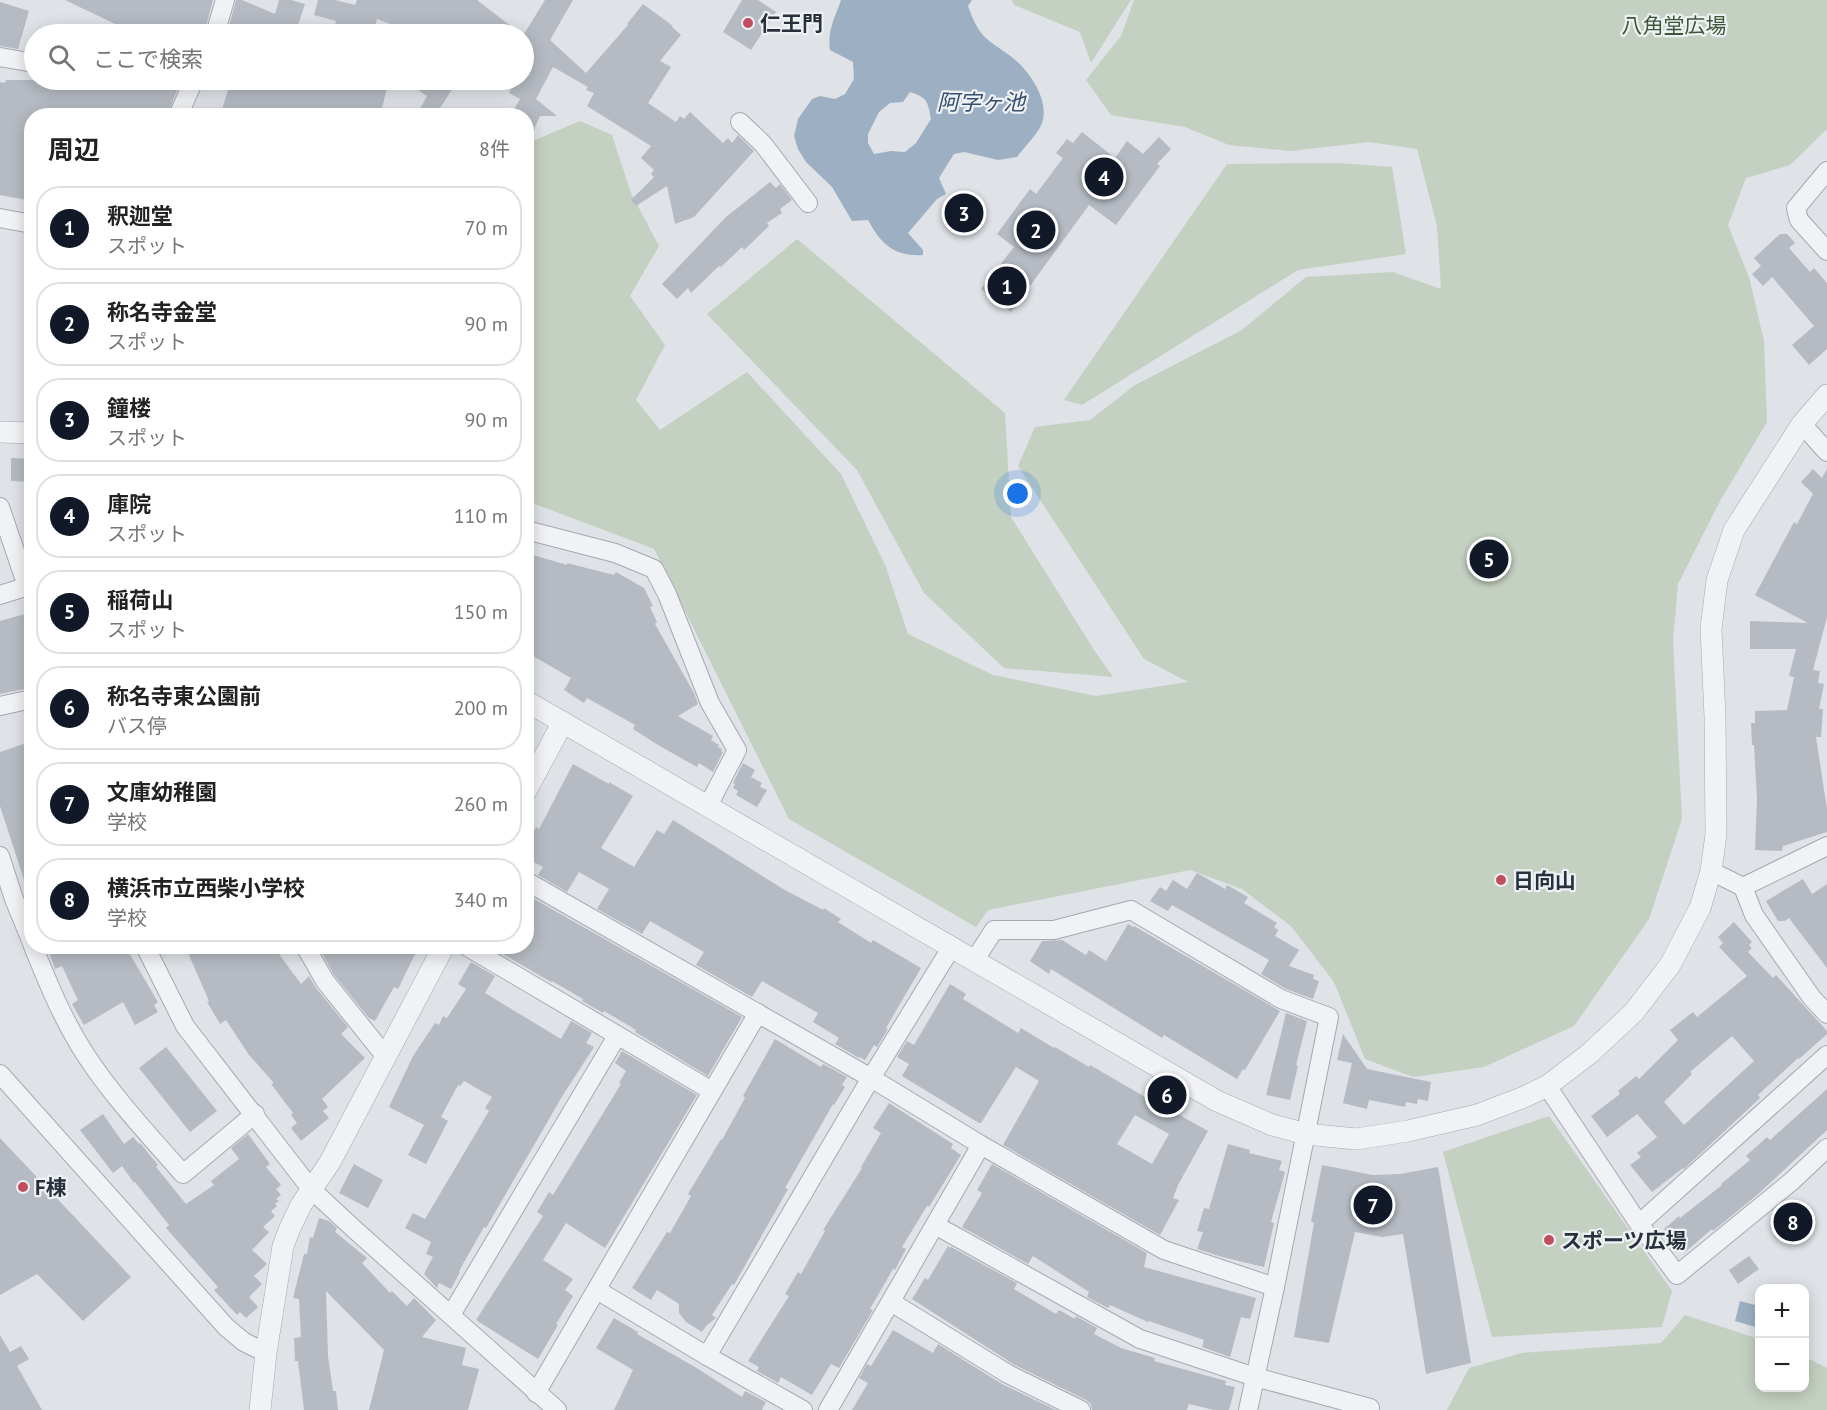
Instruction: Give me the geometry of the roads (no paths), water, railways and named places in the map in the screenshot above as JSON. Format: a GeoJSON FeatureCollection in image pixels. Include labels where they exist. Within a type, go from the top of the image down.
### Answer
{"type":"FeatureCollection","features":[{"type":"Feature","properties":{"kind":"street"},"geometry":{"type":"LineString","coordinates":[[218,24],[225,0]]}},
{"type":"Feature","properties":{"kind":"street"},"geometry":{"type":"LineString","coordinates":[[0,57],[24,61]]}},
{"type":"Feature","properties":{"kind":"street"},"geometry":{"type":"LineString","coordinates":[[182,108],[190,90]]}},
{"type":"Feature","properties":{"kind":"street"},"geometry":{"type":"LineString","coordinates":[[741,122],[763,144],[808,203]]}},
{"type":"Feature","properties":{"kind":"street"},"geometry":{"type":"LineString","coordinates":[[1827,171],[1796,208],[1799,220],[1827,251]]}},
{"type":"Feature","properties":{"kind":"street"},"geometry":{"type":"LineString","coordinates":[[0,218],[24,222]]}},
{"type":"Feature","properties":{"kind":"street"},"geometry":{"type":"LineString","coordinates":[[534,706],[1217,1101],[1272,1125],[1306,1134],[1356,1139],[1408,1131],[1477,1114],[1547,1086],[1589,1054],[1634,1012],[1670,964],[1700,908],[1711,871],[1716,834],[1715,717],[1711,630],[1717,580],[1734,530],[1802,424],[1827,395]]}},
{"type":"Feature","properties":{"kind":"street"},"geometry":{"type":"LineString","coordinates":[[1802,424],[1827,452]]}},
{"type":"Feature","properties":{"kind":"street"},"geometry":{"type":"LineString","coordinates":[[0,432],[24,433]]}},
{"type":"Feature","properties":{"kind":"street"},"geometry":{"type":"LineString","coordinates":[[0,507],[24,572]]}},
{"type":"Feature","properties":{"kind":"street"},"geometry":{"type":"LineString","coordinates":[[534,532],[615,553],[654,569],[667,594],[710,702],[737,750],[708,806]]}},
{"type":"Feature","properties":{"kind":"street"},"geometry":{"type":"LineString","coordinates":[[0,596],[24,588]]}},
{"type":"Feature","properties":{"kind":"street"},"geometry":{"type":"LineString","coordinates":[[0,706],[24,701]]}},
{"type":"Feature","properties":{"kind":"street"},"geometry":{"type":"LineString","coordinates":[[534,776],[563,722]]}},
{"type":"Feature","properties":{"kind":"street"},"geometry":{"type":"LineString","coordinates":[[1743,887],[1827,846]]}},
{"type":"Feature","properties":{"kind":"street"},"geometry":{"type":"LineString","coordinates":[[0,856],[24,924]]}},
{"type":"Feature","properties":{"kind":"street"},"geometry":{"type":"LineString","coordinates":[[1711,871],[1743,887],[1754,915],[1812,998],[1827,1014]]}},
{"type":"Feature","properties":{"kind":"street"},"geometry":{"type":"LineString","coordinates":[[534,886],[871,1078],[981,1145],[1164,1250],[1275,1287]]}},
{"type":"Feature","properties":{"kind":"street"},"geometry":{"type":"LineString","coordinates":[[974,961],[994,930],[1053,930],[1131,910],[1281,999],[1329,1017],[1248,1410]]}},
{"type":"Feature","properties":{"kind":"street"},"geometry":{"type":"LineString","coordinates":[[707,1356],[871,1078],[951,948]]}},
{"type":"Feature","properties":{"kind":"street"},"geometry":{"type":"LineString","coordinates":[[36,954],[55,1001],[85,1053],[118,1100],[183,1174],[255,1114]]}},
{"type":"Feature","properties":{"kind":"street"},"geometry":{"type":"LineString","coordinates":[[149,954],[185,1026],[311,1189],[557,1410]]}},
{"type":"Feature","properties":{"kind":"street"},"geometry":{"type":"LineString","coordinates":[[310,954],[325,981],[386,1056]]}},
{"type":"Feature","properties":{"kind":"street"},"geometry":{"type":"LineString","coordinates":[[260,1410],[266,1353],[283,1246],[290,1228],[311,1189],[330,1162],[440,954]]}},
{"type":"Feature","properties":{"kind":"street"},"geometry":{"type":"LineString","coordinates":[[479,954],[712,1091]]}},
{"type":"Feature","properties":{"kind":"street"},"geometry":{"type":"LineString","coordinates":[[536,1393],[758,1013]]}},
{"type":"Feature","properties":{"kind":"street"},"geometry":{"type":"LineString","coordinates":[[451,1316],[617,1036]]}},
{"type":"Feature","properties":{"kind":"street"},"geometry":{"type":"LineString","coordinates":[[1640,1224],[1827,1055]]}},
{"type":"Feature","properties":{"kind":"street"},"geometry":{"type":"LineString","coordinates":[[0,1074],[226,1327],[244,1342],[266,1353]]}},
{"type":"Feature","properties":{"kind":"street"},"geometry":{"type":"LineString","coordinates":[[1547,1086],[1677,1275],[1792,1181],[1827,1148]]}},
{"type":"Feature","properties":{"kind":"street"},"geometry":{"type":"LineString","coordinates":[[828,1410],[981,1145]]}},
{"type":"Feature","properties":{"kind":"street"},"geometry":{"type":"LineString","coordinates":[[936,1225],[1140,1339],[1255,1377],[1370,1408],[1369,1410]]}},
{"type":"Feature","properties":{"kind":"street"},"geometry":{"type":"LineString","coordinates":[[597,1290],[803,1410]]}},
{"type":"Feature","properties":{"kind":"street"},"geometry":{"type":"LineString","coordinates":[[891,1302],[1008,1374],[1081,1410]]}},
{"type":"Feature","properties":{"kind":"water","name":"阿字ヶ池"},"geometry":{"type":"Polygon","coordinates":[[[841,0],[972,0],[968,6],[981,32],[1019,64],[1031,78],[1041,96],[1044,114],[1042,123],[1017,157],[998,160],[964,152],[954,154],[939,178],[946,194],[937,199],[908,233],[923,250],[923,255],[896,251],[883,242],[868,220],[852,221],[832,187],[806,162],[798,149],[794,136],[798,119],[812,99],[820,96],[835,99],[845,94],[854,79],[853,62],[830,50],[831,30],[841,0]],[[910,92],[903,102],[890,103],[879,112],[868,134],[868,143],[874,154],[891,151],[905,152],[916,143],[931,119],[926,101],[910,92]]]}},
{"type":"Feature","properties":{"kind":"water"},"geometry":{"type":"Polygon","coordinates":[[[1740,1301],[1755,1305],[1755,1327],[1735,1321],[1740,1301]]]}},
{"type":"Feature","properties":{"kind":"place","name":"仁王門"},"geometry":{"type":"Point","coordinates":[748,23]}},
{"type":"Feature","properties":{"kind":"place","name":"庫院"},"geometry":{"type":"Point","coordinates":[1104,177]}},
{"type":"Feature","properties":{"kind":"place","name":"鐘楼"},"geometry":{"type":"Point","coordinates":[964,213]}},
{"type":"Feature","properties":{"kind":"place","name":"称名寺金堂"},"geometry":{"type":"Point","coordinates":[1036,230]}},
{"type":"Feature","properties":{"kind":"place","name":"釈迦堂"},"geometry":{"type":"Point","coordinates":[1007,286]}},
{"type":"Feature","properties":{"kind":"place","name":"稲荷山"},"geometry":{"type":"Point","coordinates":[1489,559]}},
{"type":"Feature","properties":{"kind":"place","name":"日向山"},"geometry":{"type":"Point","coordinates":[1501,880]}},
{"type":"Feature","properties":{"kind":"place","name":"称名寺東公園前"},"geometry":{"type":"Point","coordinates":[1167,1095]}},
{"type":"Feature","properties":{"kind":"place","name":"F棟"},"geometry":{"type":"Point","coordinates":[23,1187]}},
{"type":"Feature","properties":{"kind":"place","name":"文庫幼稚園"},"geometry":{"type":"Point","coordinates":[1373,1205]}},
{"type":"Feature","properties":{"kind":"place","name":"横浜市立西柴小学校"},"geometry":{"type":"Point","coordinates":[1793,1222]}},
{"type":"Feature","properties":{"kind":"place","name":"スポーツ広場"},"geometry":{"type":"Point","coordinates":[1549,1240]}},
{"type":"Feature","properties":{"kind":"park label","name":"八角堂広場"},"geometry":{"type":"Point","coordinates":[1674,25]}}]}
